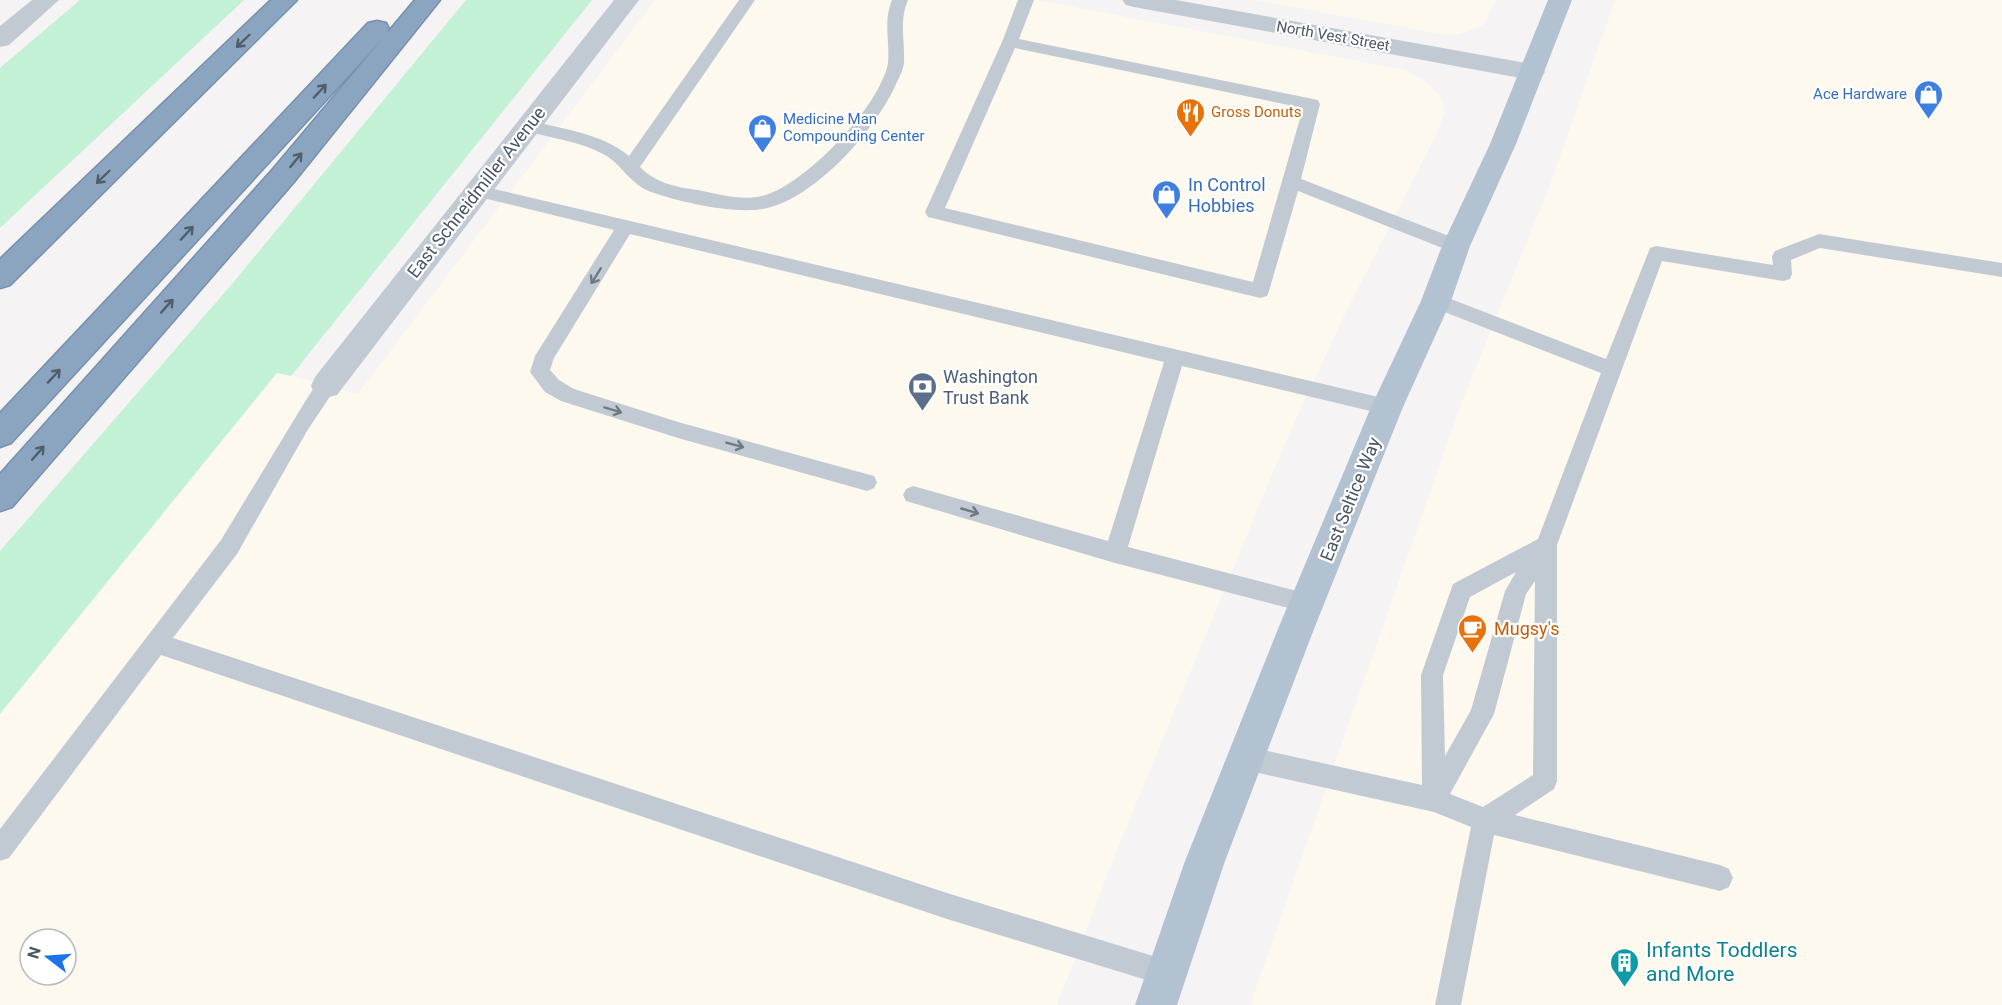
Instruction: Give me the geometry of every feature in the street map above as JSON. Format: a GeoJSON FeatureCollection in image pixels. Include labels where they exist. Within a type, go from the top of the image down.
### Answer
{"type":"FeatureCollection","features":[{"type":"Feature","properties":{"kind":"highway"},"geometry":{"type":"LineString","coordinates":[[0,277],[285,0]]}},
{"type":"Feature","properties":{"kind":"highway"},"geometry":{"type":"LineString","coordinates":[[0,434],[405,0]]}},
{"type":"Feature","properties":{"kind":"highway"},"geometry":{"type":"LineString","coordinates":[[0,497],[283,176],[428,0]]}},
{"type":"Feature","properties":{"kind":"main road","name":"East Seltice Way"},"geometry":{"type":"LineString","coordinates":[[1156,1005],[1204,861],[1245,758],[1387,407],[1436,301],[1456,246],[1503,144],[1560,0]]}},
{"type":"Feature","properties":{"kind":"street"},"geometry":{"type":"LineString","coordinates":[[0,39],[47,0]]}},
{"type":"Feature","properties":{"kind":"street","name":"East Schneidmiller Avenue"},"geometry":{"type":"LineString","coordinates":[[326,386],[627,0]]}},
{"type":"Feature","properties":{"kind":"street","name":"North Vest Street"},"geometry":{"type":"LineString","coordinates":[[1134,0],[1532,72]]}},
{"type":"Feature","properties":{"kind":"lane"},"geometry":{"type":"LineString","coordinates":[[631,165],[747,0]]}},
{"type":"Feature","properties":{"kind":"lane"},"geometry":{"type":"LineString","coordinates":[[528,126],[610,150],[631,165],[641,181],[659,188],[734,202],[762,203],[778,196],[824,166],[858,133],[896,66],[896,18],[900,0]]}},
{"type":"Feature","properties":{"kind":"lane"},"geometry":{"type":"LineString","coordinates":[[1010,42],[1312,104],[1260,291],[934,212],[1010,42],[1026,0]]}},
{"type":"Feature","properties":{"kind":"lane"},"geometry":{"type":"LineString","coordinates":[[1292,182],[1456,246]]}},
{"type":"Feature","properties":{"kind":"lane"},"geometry":{"type":"LineString","coordinates":[[477,191],[1387,407]]}},
{"type":"Feature","properties":{"kind":"lane"},"geometry":{"type":"LineString","coordinates":[[626,226],[545,356],[540,372],[552,386],[568,395],[678,430],[867,482]]}},
{"type":"Feature","properties":{"kind":"lane"},"geometry":{"type":"LineString","coordinates":[[1434,800],[1482,714],[1516,591],[1546,546],[1656,253],[1783,274],[1781,256],[1820,241],[2002,270]]}},
{"type":"Feature","properties":{"kind":"lane"},"geometry":{"type":"LineString","coordinates":[[1436,301],[1612,369]]}},
{"type":"Feature","properties":{"kind":"lane"},"geometry":{"type":"LineString","coordinates":[[1115,553],[1175,357]]}},
{"type":"Feature","properties":{"kind":"lane"},"geometry":{"type":"LineString","coordinates":[[0,849],[229,547],[251,513],[294,432],[326,386]]}},
{"type":"Feature","properties":{"kind":"lane"},"geometry":{"type":"LineString","coordinates":[[913,495],[1115,553],[1308,603]]}},
{"type":"Feature","properties":{"kind":"lane"},"geometry":{"type":"LineString","coordinates":[[1434,800],[1432,675],[1461,591],[1546,546]]}},
{"type":"Feature","properties":{"kind":"lane"},"geometry":{"type":"LineString","coordinates":[[1448,1005],[1485,820],[1545,781],[1546,546]]}},
{"type":"Feature","properties":{"kind":"lane"},"geometry":{"type":"LineString","coordinates":[[157,644],[937,903],[1166,973]]}},
{"type":"Feature","properties":{"kind":"lane"},"geometry":{"type":"LineString","coordinates":[[1245,758],[1434,800],[1485,820],[1720,878]]}},
{"type":"Feature","properties":{"kind":"shaded area"},"geometry":{"type":"Polygon","coordinates":[[[655,0],[1037,0],[1406,70],[1427,82],[1439,94],[1446,109],[1437,133],[1342,320],[1285,443],[1117,850],[1057,1005],[0,1005],[0,714],[277,372],[358,394],[655,0]]]}},
{"type":"Feature","properties":{"kind":"shaded area"},"geometry":{"type":"Polygon","coordinates":[[[1253,0],[1497,0],[1483,25],[1460,34],[1446,35],[1253,0]]]}},
{"type":"Feature","properties":{"kind":"shaded area"},"geometry":{"type":"Polygon","coordinates":[[[1615,0],[2002,0],[2002,1005],[1250,1005],[1461,404],[1551,182],[1615,0]]]}},
{"type":"Feature","properties":{"kind":"green space"},"geometry":{"type":"Polygon","coordinates":[[[80,0],[244,0],[0,228],[0,68],[80,0]]]}},
{"type":"Feature","properties":{"kind":"green space"},"geometry":{"type":"Polygon","coordinates":[[[466,0],[592,0],[291,376],[277,373],[0,714],[0,551],[232,284],[466,0]]]}},
{"type":"Feature","properties":{"kind":"place","name":"Ace Hardware"},"geometry":{"type":"Point","coordinates":[1928,120]}},
{"type":"Feature","properties":{"kind":"place","name":"Gross Donuts"},"geometry":{"type":"Point","coordinates":[1190,138]}},
{"type":"Feature","properties":{"kind":"place","name":"Medicine Man Compounding Center"},"geometry":{"type":"Point","coordinates":[762,154]}},
{"type":"Feature","properties":{"kind":"place","name":"In Control Hobbies"},"geometry":{"type":"Point","coordinates":[1167,220]}},
{"type":"Feature","properties":{"kind":"place","name":"Washington Trust Bank"},"geometry":{"type":"Point","coordinates":[922,412]}},
{"type":"Feature","properties":{"kind":"place","name":"Mugsy's"},"geometry":{"type":"Point","coordinates":[1473,654]}},
{"type":"Feature","properties":{"kind":"place","name":"Infants Toddlers and More"},"geometry":{"type":"Point","coordinates":[1625,988]}}]}
